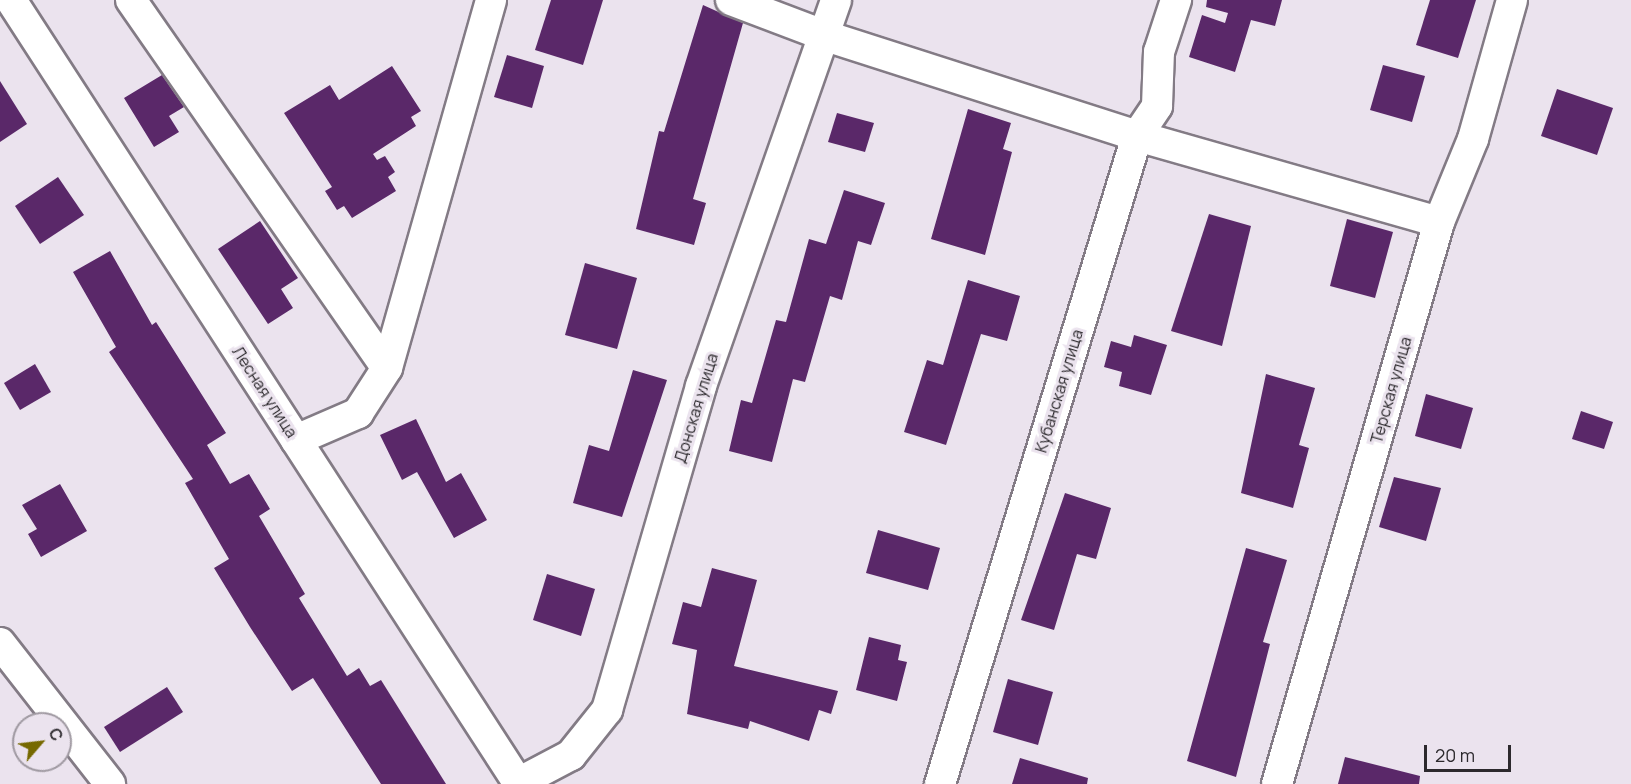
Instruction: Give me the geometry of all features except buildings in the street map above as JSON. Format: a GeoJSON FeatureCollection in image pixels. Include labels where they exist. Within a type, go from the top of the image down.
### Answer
{"type":"FeatureCollection","features":[{"type":"Feature","properties":{"kind":"street","name":"Лесная улица"},"geometry":{"type":"LineString","coordinates":[[11,0],[518,783]]}},
{"type":"Feature","properties":{"kind":"street"},"geometry":{"type":"LineString","coordinates":[[131,0],[387,368]]}},
{"type":"Feature","properties":{"kind":"street"},"geometry":{"type":"LineString","coordinates":[[296,440],[358,413],[387,368],[491,0]]}},
{"type":"Feature","properties":{"kind":"street"},"geometry":{"type":"LineString","coordinates":[[731,0],[826,36],[1137,136],[1439,222]]}},
{"type":"Feature","properties":{"kind":"street","name":"Донская улица"},"geometry":{"type":"LineString","coordinates":[[518,783],[572,755],[607,710],[701,387],[826,36],[836,0]]}},
{"type":"Feature","properties":{"kind":"street","name":"Кубанская улица"},"geometry":{"type":"LineString","coordinates":[[940,784],[1137,136],[1157,106],[1160,52],[1176,0]]}},
{"type":"Feature","properties":{"kind":"street","name":"Терская улица"},"geometry":{"type":"LineString","coordinates":[[1277,784],[1439,222],[1473,139],[1512,0]]}},
{"type":"Feature","properties":{"kind":"street"},"geometry":{"type":"LineString","coordinates":[[0,644],[110,784]]}}]}
